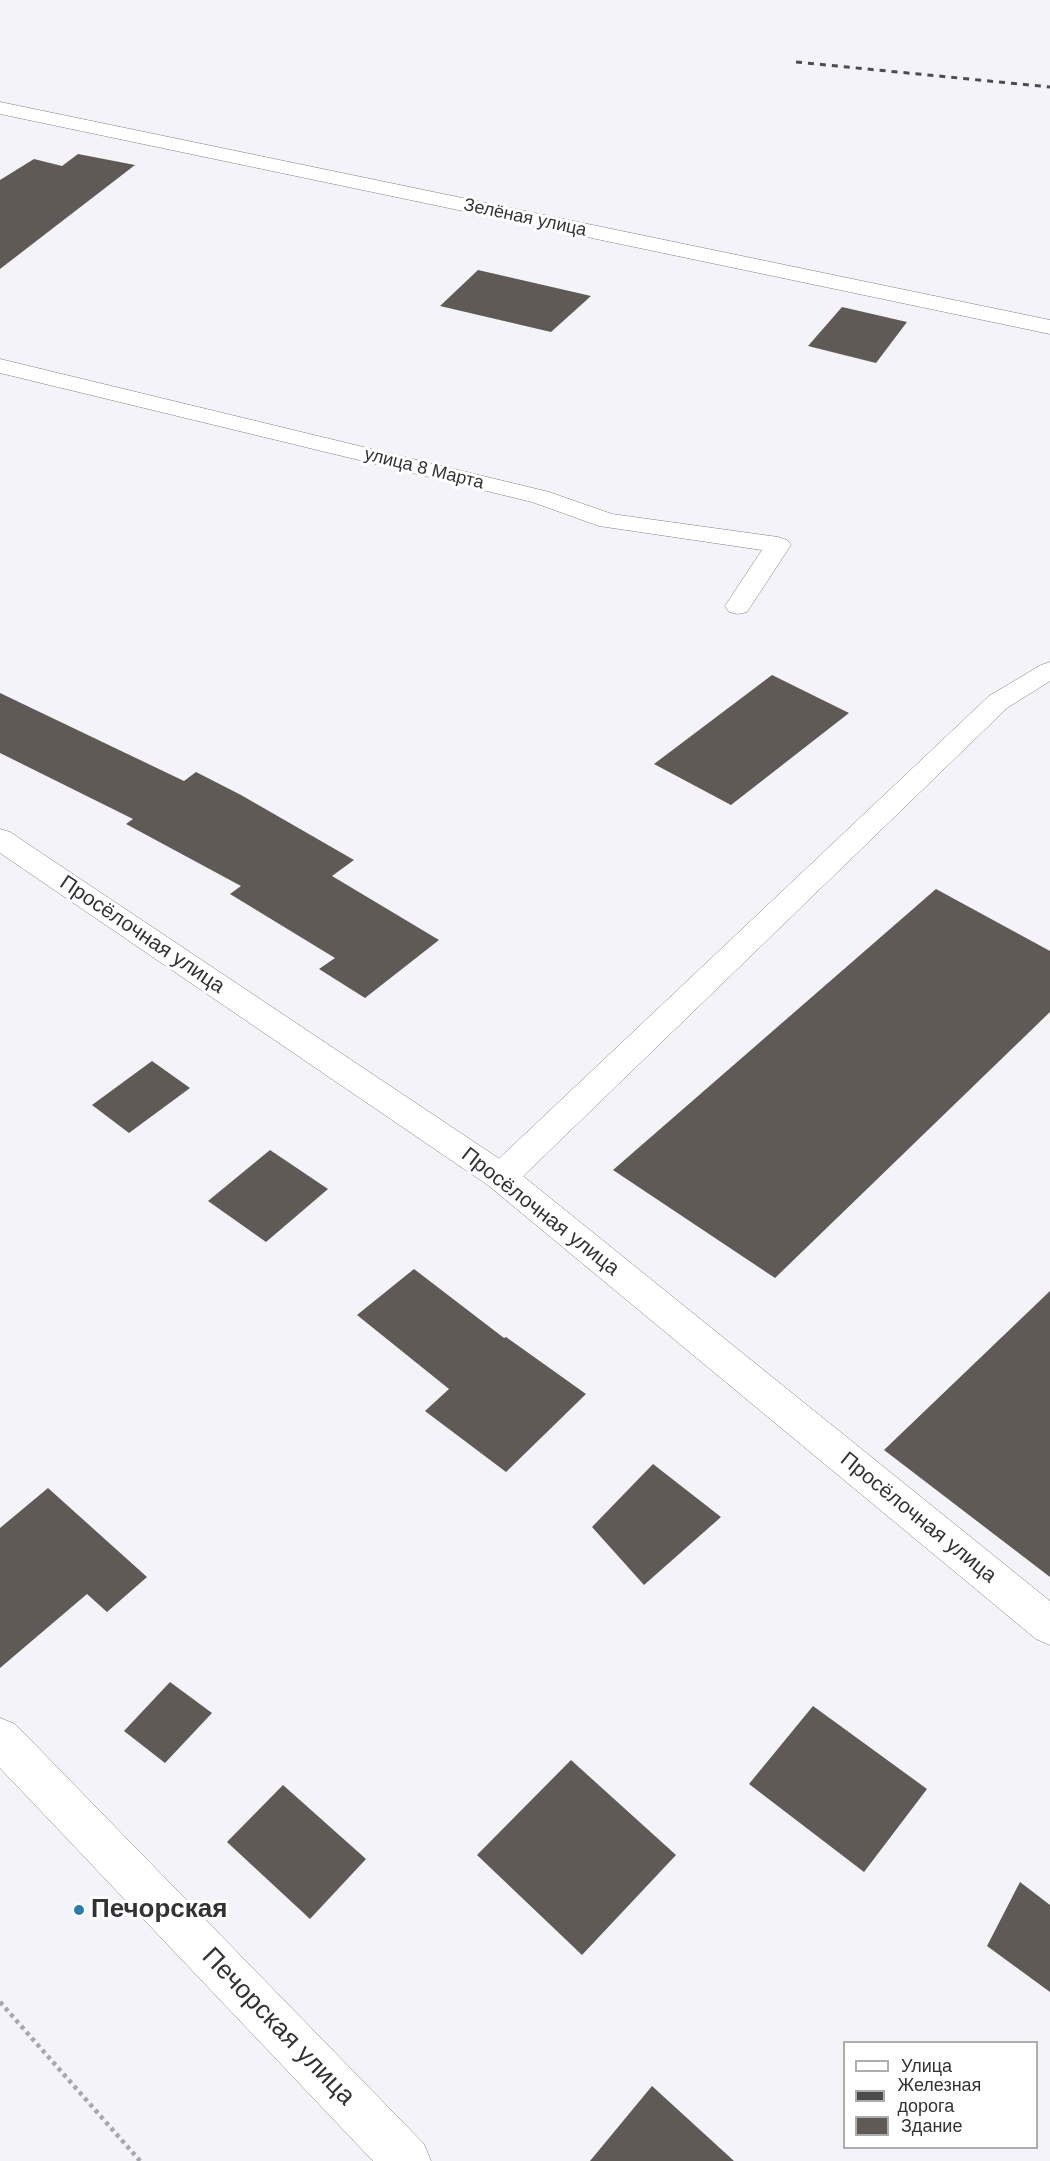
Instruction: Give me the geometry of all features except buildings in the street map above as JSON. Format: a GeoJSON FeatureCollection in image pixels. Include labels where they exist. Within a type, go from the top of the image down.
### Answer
{"type":"FeatureCollection","features":[{"type":"Feature","properties":{"kind":"street","name":"Зелёная улица"},"geometry":{"type":"LineString","coordinates":[[0,108],[1050,327]]}},
{"type":"Feature","properties":{"kind":"street","name":"улица 8 Марта"},"geometry":{"type":"LineString","coordinates":[[0,366],[540,497],[608,521],[778,545],[738,606]]}},
{"type":"Feature","properties":{"kind":"street","name":"Просёлочная улица"},"geometry":{"type":"LineString","coordinates":[[0,839],[501,1177],[1050,1626]]}},
{"type":"Feature","properties":{"kind":"street","name":"Печорская улица"},"geometry":{"type":"LineString","coordinates":[[0,1738],[407,2161]]}},
{"type":"Feature","properties":{"kind":"lane"},"geometry":{"type":"LineString","coordinates":[[501,1177],[998,702],[1050,669]]}},
{"type":"Feature","properties":{"kind":"path"},"geometry":{"type":"LineString","coordinates":[[0,2002],[140,2161]]}},
{"type":"Feature","properties":{"kind":"railway"},"geometry":{"type":"LineString","coordinates":[[796,62],[1050,87]]}},
{"type":"Feature","properties":{"kind":"place","name":"Печорская"},"geometry":{"type":"Point","coordinates":[79,1910]}}]}
